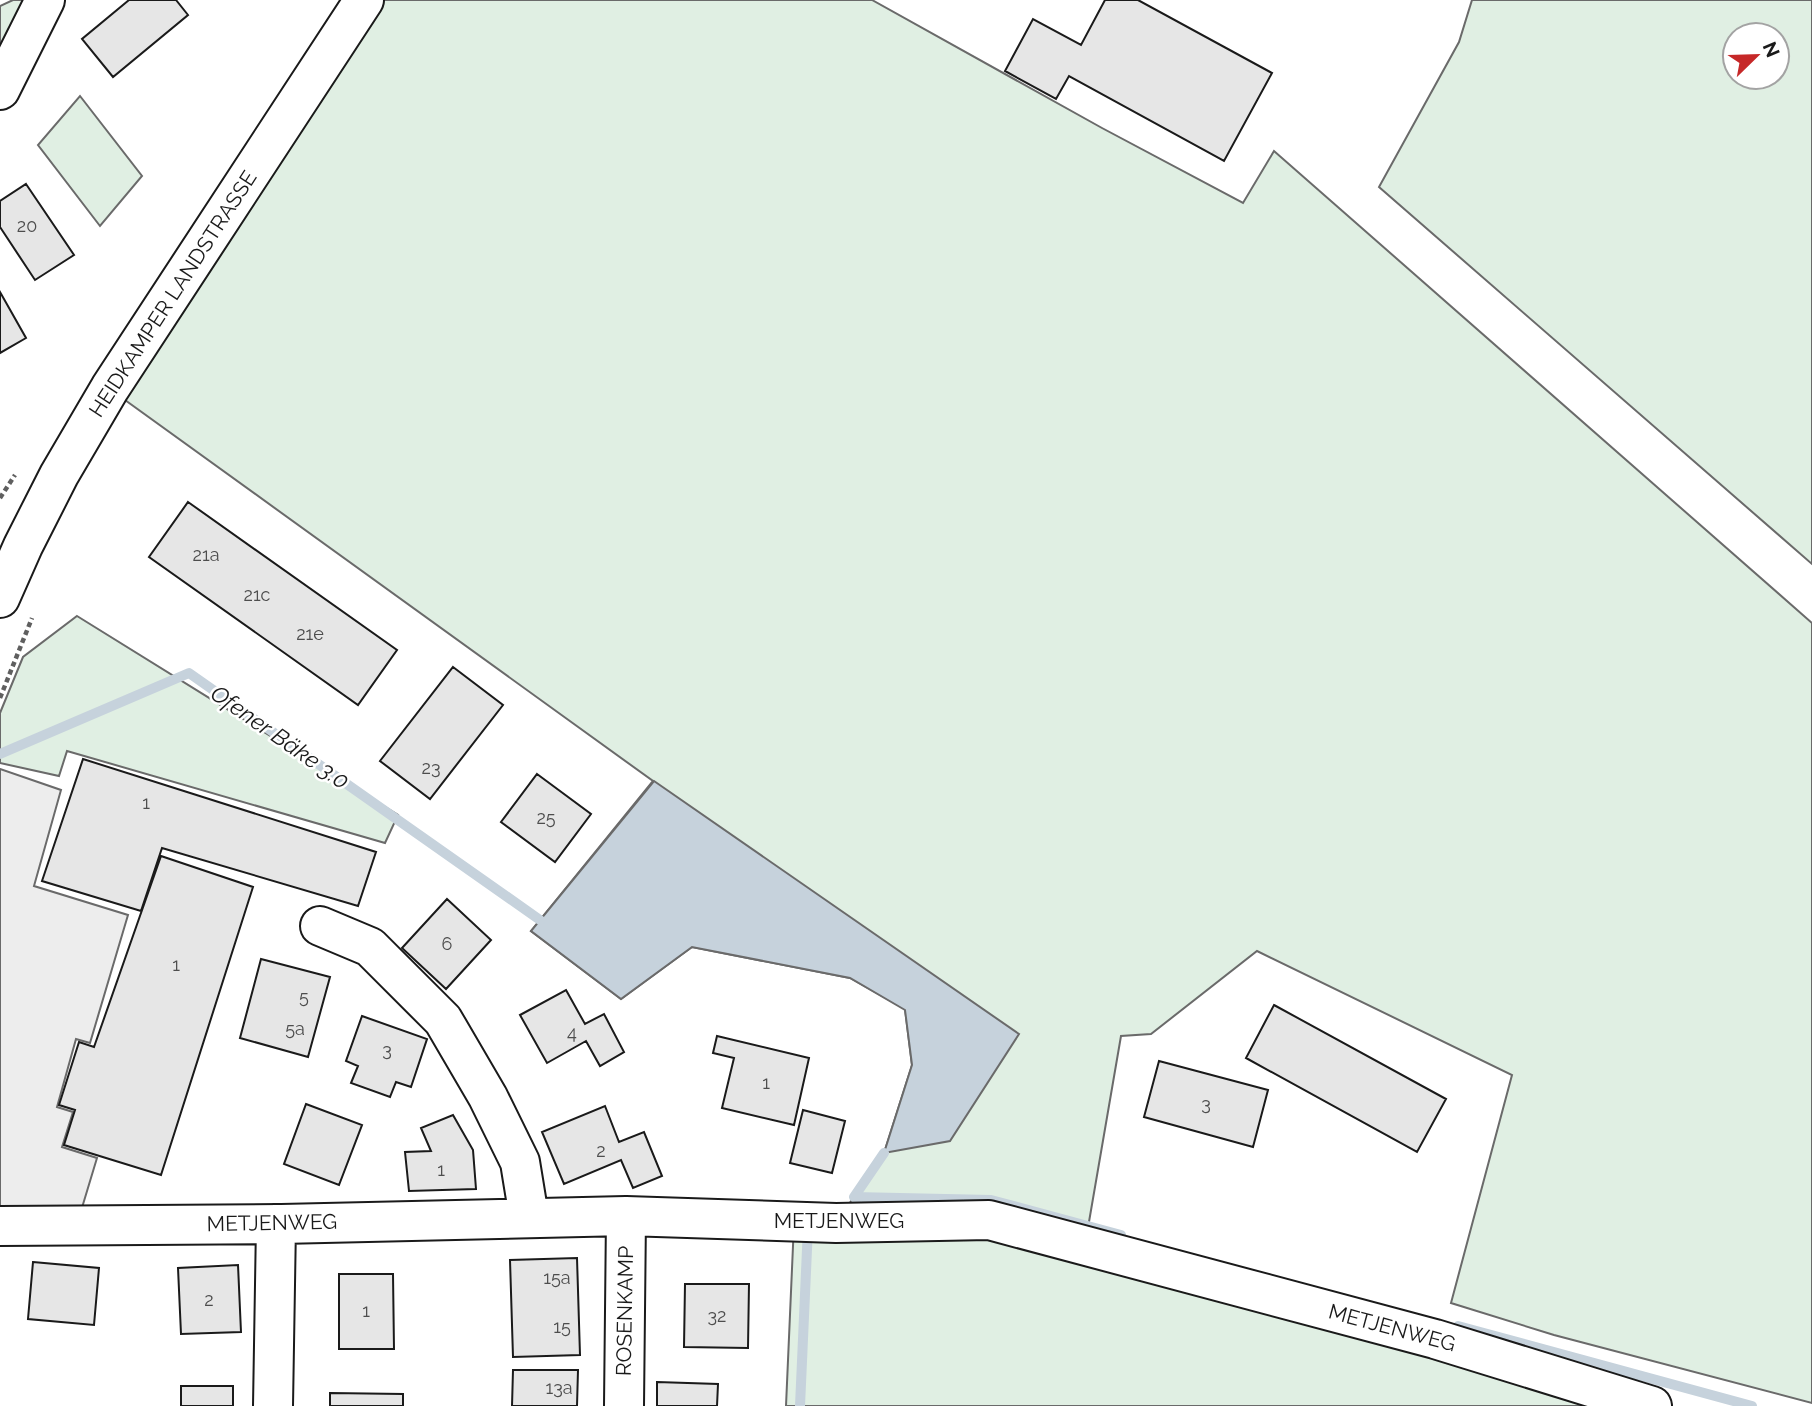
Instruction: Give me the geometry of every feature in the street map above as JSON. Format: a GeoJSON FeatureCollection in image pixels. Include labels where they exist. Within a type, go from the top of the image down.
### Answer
{"type":"FeatureCollection","features":[{"type":"Feature","properties":{"kind":"street"},"geometry":{"type":"LineString","coordinates":[[0,90],[45,0]]}},
{"type":"Feature","properties":{"kind":"street","name":"HEIDKAMPER LANDSTRASSE"},"geometry":{"type":"LineString","coordinates":[[0,598],[59,475],[110,388],[364,0]]}},
{"type":"Feature","properties":{"kind":"street"},"geometry":{"type":"LineString","coordinates":[[320,926],[370,947],[443,1020],[488,1097],[520,1162],[529,1217]]}},
{"type":"Feature","properties":{"kind":"street","name":"METJENWEG"},"geometry":{"type":"LineString","coordinates":[[0,1226],[276,1224],[626,1216],[827,1223],[989,1220],[1435,1339],[1652,1406]]}},
{"type":"Feature","properties":{"kind":"street","name":"ROSENKAMP"},"geometry":{"type":"LineString","coordinates":[[624,1406],[626,1216]]}},
{"type":"Feature","properties":{"kind":"street"},"geometry":{"type":"LineString","coordinates":[[273,1406],[276,1224]]}},
{"type":"Feature","properties":{"kind":"green space"},"geometry":{"type":"Polygon","coordinates":[[[13,0],[33,0],[0,62],[0,6],[13,0]]]}},
{"type":"Feature","properties":{"kind":"green space"},"geometry":{"type":"Polygon","coordinates":[[[372,0],[872,0],[1243,203],[1274,151],[1812,623],[1812,1403],[1554,1335],[1451,1303],[1512,1075],[1257,951],[1151,1034],[1121,1036],[1085,1245],[1661,1406],[786,1406],[794,1223],[836,1223],[884,1153],[912,1065],[905,1009],[850,978],[692,947],[621,999],[531,931],[653,781],[125,400],[372,0]]]}},
{"type":"Feature","properties":{"kind":"green space"},"geometry":{"type":"Polygon","coordinates":[[[1472,0],[1812,0],[1812,564],[1379,187],[1459,42],[1472,0]]]}},
{"type":"Feature","properties":{"kind":"green space"},"geometry":{"type":"Polygon","coordinates":[[[80,96],[142,176],[100,226],[38,145],[80,96]]]}},
{"type":"Feature","properties":{"kind":"green space"},"geometry":{"type":"Polygon","coordinates":[[[77,616],[398,815],[385,843],[67,751],[59,776],[0,763],[0,713],[23,657],[77,616]]]}},
{"type":"Feature","properties":{"kind":"shaded area"},"geometry":{"type":"Polygon","coordinates":[[[0,769],[61,790],[34,886],[128,915],[90,1043],[76,1039],[57,1107],[73,1112],[62,1147],[97,1158],[81,1211],[0,1209],[0,769]]]}},
{"type":"Feature","properties":{"kind":"shaded area"},"geometry":{"type":"Polygon","coordinates":[[[654,781],[1019,1034],[950,1141],[884,1153],[912,1065],[905,1010],[850,978],[692,947],[621,999],[531,931],[654,781]]]}},
{"type":"Feature","properties":{"kind":"building"},"geometry":{"type":"Polygon","coordinates":[[[129,0],[176,0],[188,15],[113,77],[82,39],[129,0]]]}},
{"type":"Feature","properties":{"kind":"building"},"geometry":{"type":"Polygon","coordinates":[[[1105,0],[1138,0],[1272,73],[1224,161],[1069,76],[1056,99],[1005,71],[1033,19],[1081,45],[1105,0]]]}},
{"type":"Feature","properties":{"kind":"building"},"geometry":{"type":"Polygon","coordinates":[[[26,184],[74,255],[35,280],[0,227],[0,201],[26,184]]]}},
{"type":"Feature","properties":{"kind":"building"},"geometry":{"type":"Polygon","coordinates":[[[0,292],[26,338],[0,353],[0,292]]]}},
{"type":"Feature","properties":{"kind":"building"},"geometry":{"type":"Polygon","coordinates":[[[188,502],[397,650],[358,705],[149,557],[188,502]]]}},
{"type":"Feature","properties":{"kind":"building"},"geometry":{"type":"Polygon","coordinates":[[[453,667],[503,705],[430,799],[380,761],[453,667]]]}},
{"type":"Feature","properties":{"kind":"building"},"geometry":{"type":"Polygon","coordinates":[[[83,759],[376,852],[358,906],[162,848],[141,911],[42,881],[83,759]]]}},
{"type":"Feature","properties":{"kind":"building"},"geometry":{"type":"Polygon","coordinates":[[[537,774],[591,814],[555,862],[501,822],[537,774]]]}},
{"type":"Feature","properties":{"kind":"building"},"geometry":{"type":"Polygon","coordinates":[[[161,856],[253,887],[161,1175],[64,1145],[75,1110],[59,1105],[79,1042],[94,1047],[161,856]]]}},
{"type":"Feature","properties":{"kind":"building"},"geometry":{"type":"Polygon","coordinates":[[[447,899],[491,940],[446,989],[402,948],[447,899]]]}},
{"type":"Feature","properties":{"kind":"building"},"geometry":{"type":"Polygon","coordinates":[[[261,959],[330,977],[308,1057],[240,1038],[261,959]]]}},
{"type":"Feature","properties":{"kind":"building"},"geometry":{"type":"Polygon","coordinates":[[[566,990],[585,1024],[604,1014],[624,1052],[600,1066],[586,1041],[547,1063],[520,1015],[566,990]]]}},
{"type":"Feature","properties":{"kind":"building"},"geometry":{"type":"Polygon","coordinates":[[[1274,1005],[1446,1099],[1417,1152],[1246,1058],[1274,1005]]]}},
{"type":"Feature","properties":{"kind":"building"},"geometry":{"type":"Polygon","coordinates":[[[362,1016],[427,1039],[411,1087],[396,1082],[390,1097],[351,1083],[358,1066],[346,1061],[362,1016]]]}},
{"type":"Feature","properties":{"kind":"building"},"geometry":{"type":"Polygon","coordinates":[[[717,1036],[809,1058],[794,1125],[722,1108],[734,1058],[713,1053],[717,1036]]]}},
{"type":"Feature","properties":{"kind":"building"},"geometry":{"type":"Polygon","coordinates":[[[1159,1061],[1268,1090],[1253,1147],[1144,1117],[1159,1061]]]}},
{"type":"Feature","properties":{"kind":"building"},"geometry":{"type":"Polygon","coordinates":[[[306,1104],[362,1125],[339,1185],[284,1164],[306,1104]]]}},
{"type":"Feature","properties":{"kind":"building"},"geometry":{"type":"Polygon","coordinates":[[[605,1106],[619,1142],[644,1132],[662,1176],[633,1188],[621,1160],[564,1184],[542,1132],[605,1106]]]}},
{"type":"Feature","properties":{"kind":"building"},"geometry":{"type":"Polygon","coordinates":[[[803,1110],[845,1121],[832,1173],[790,1163],[803,1110]]]}},
{"type":"Feature","properties":{"kind":"building"},"geometry":{"type":"Polygon","coordinates":[[[453,1115],[473,1150],[476,1189],[409,1191],[405,1152],[431,1151],[421,1128],[453,1115]]]}},
{"type":"Feature","properties":{"kind":"building"},"geometry":{"type":"Polygon","coordinates":[[[577,1258],[580,1355],[513,1357],[510,1260],[577,1258]]]}},
{"type":"Feature","properties":{"kind":"building"},"geometry":{"type":"Polygon","coordinates":[[[33,1262],[99,1268],[94,1325],[28,1319],[33,1262]]]}},
{"type":"Feature","properties":{"kind":"building"},"geometry":{"type":"Polygon","coordinates":[[[238,1265],[241,1332],[181,1334],[178,1268],[238,1265]]]}},
{"type":"Feature","properties":{"kind":"building"},"geometry":{"type":"Polygon","coordinates":[[[339,1274],[393,1274],[394,1349],[339,1349],[339,1274]]]}},
{"type":"Feature","properties":{"kind":"building"},"geometry":{"type":"Polygon","coordinates":[[[685,1284],[749,1284],[748,1348],[684,1347],[685,1284]]]}},
{"type":"Feature","properties":{"kind":"building"},"geometry":{"type":"Polygon","coordinates":[[[513,1370],[578,1370],[577,1406],[512,1406],[513,1370]]]}},
{"type":"Feature","properties":{"kind":"building"},"geometry":{"type":"Polygon","coordinates":[[[657,1382],[718,1384],[717,1406],[657,1406],[657,1382]]]}},
{"type":"Feature","properties":{"kind":"building"},"geometry":{"type":"Polygon","coordinates":[[[181,1386],[233,1386],[233,1406],[181,1406],[181,1386]]]}},
{"type":"Feature","properties":{"kind":"building"},"geometry":{"type":"Polygon","coordinates":[[[330,1393],[403,1394],[403,1406],[330,1406],[330,1393]]]}},
{"type":"Feature","properties":{"kind":"waterway","name":"Ofener Bäke 3.0"},"geometry":{"type":"LineString","coordinates":[[0,754],[189,673],[540,920]]}},
{"type":"Feature","properties":{"kind":"waterway"},"geometry":{"type":"LineString","coordinates":[[884,1153],[854,1197],[991,1200],[1121,1235]]}},
{"type":"Feature","properties":{"kind":"waterway"},"geometry":{"type":"LineString","coordinates":[[800,1406],[808,1227]]}},
{"type":"Feature","properties":{"kind":"waterway"},"geometry":{"type":"LineString","coordinates":[[1458,1326],[1752,1406]]}}]}
